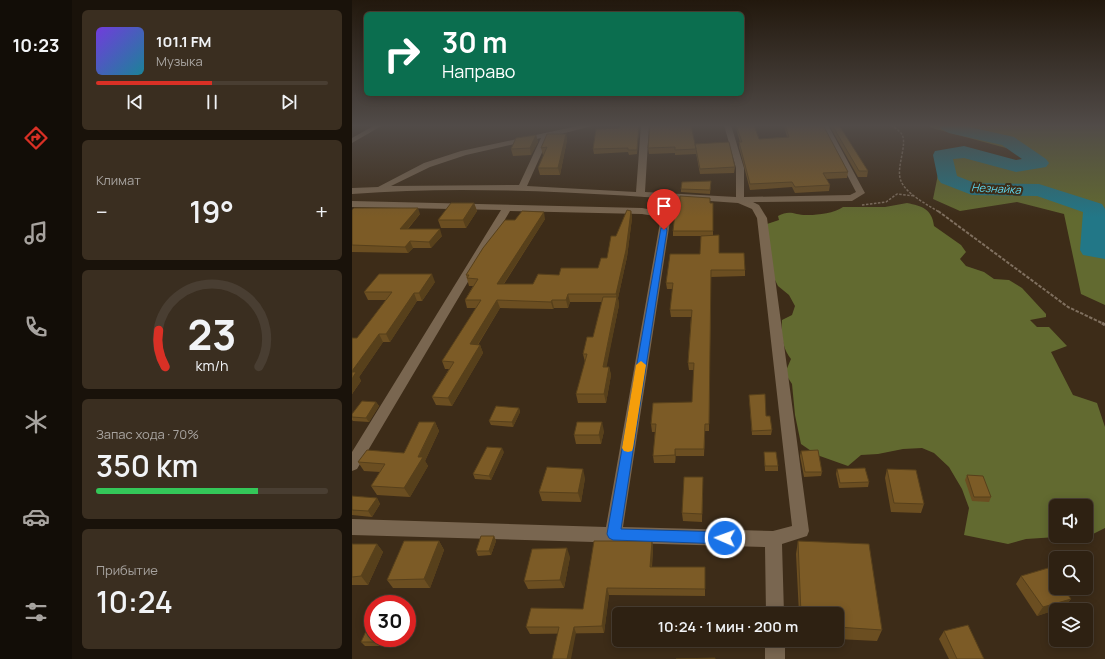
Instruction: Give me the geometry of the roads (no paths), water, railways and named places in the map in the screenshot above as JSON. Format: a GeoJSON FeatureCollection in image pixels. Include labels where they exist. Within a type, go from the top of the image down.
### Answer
{"type":"FeatureCollection","features":[{"type":"Feature","properties":{"kind":"street"},"geometry":{"type":"LineString","coordinates":[[379,189],[426,165],[455,156]]}},
{"type":"Feature","properties":{"kind":"street"},"geometry":{"type":"LineString","coordinates":[[522,188],[537,156]]}},
{"type":"Feature","properties":{"kind":"street"},"geometry":{"type":"LineString","coordinates":[[640,195],[643,156]]}},
{"type":"Feature","properties":{"kind":"street"},"geometry":{"type":"LineString","coordinates":[[736,156],[740,168],[740,200]]}},
{"type":"Feature","properties":{"kind":"street"},"geometry":{"type":"LineString","coordinates":[[352,191],[379,189],[522,188],[740,200],[852,198],[861,192],[841,156]]}},
{"type":"Feature","properties":{"kind":"street"},"geometry":{"type":"LineString","coordinates":[[352,527],[773,539],[802,531],[762,218],[756,207],[740,200]]}},
{"type":"Feature","properties":{"kind":"street"},"geometry":{"type":"LineString","coordinates":[[352,204],[506,209],[642,211],[666,215],[613,534]]}},
{"type":"Feature","properties":{"kind":"street"},"geometry":{"type":"LineString","coordinates":[[352,465],[506,209]]}},
{"type":"Feature","properties":{"kind":"street"},"geometry":{"type":"LineString","coordinates":[[773,539],[775,607]]}},
{"type":"Feature","properties":{"kind":"street"},"geometry":{"type":"LineString","coordinates":[[775,647],[776,659]]}},
{"type":"Feature","properties":{"kind":"waterway","name":"Незнайка"},"geometry":{"type":"LineString","coordinates":[[942,156],[948,179],[972,189],[1039,190],[1094,209],[1092,250],[1105,252]]}},
{"type":"Feature","properties":{"kind":"waterway","name":"Незнайка"},"geometry":{"type":"LineString","coordinates":[[978,156],[1016,166],[1039,163],[1029,156]]}}]}
